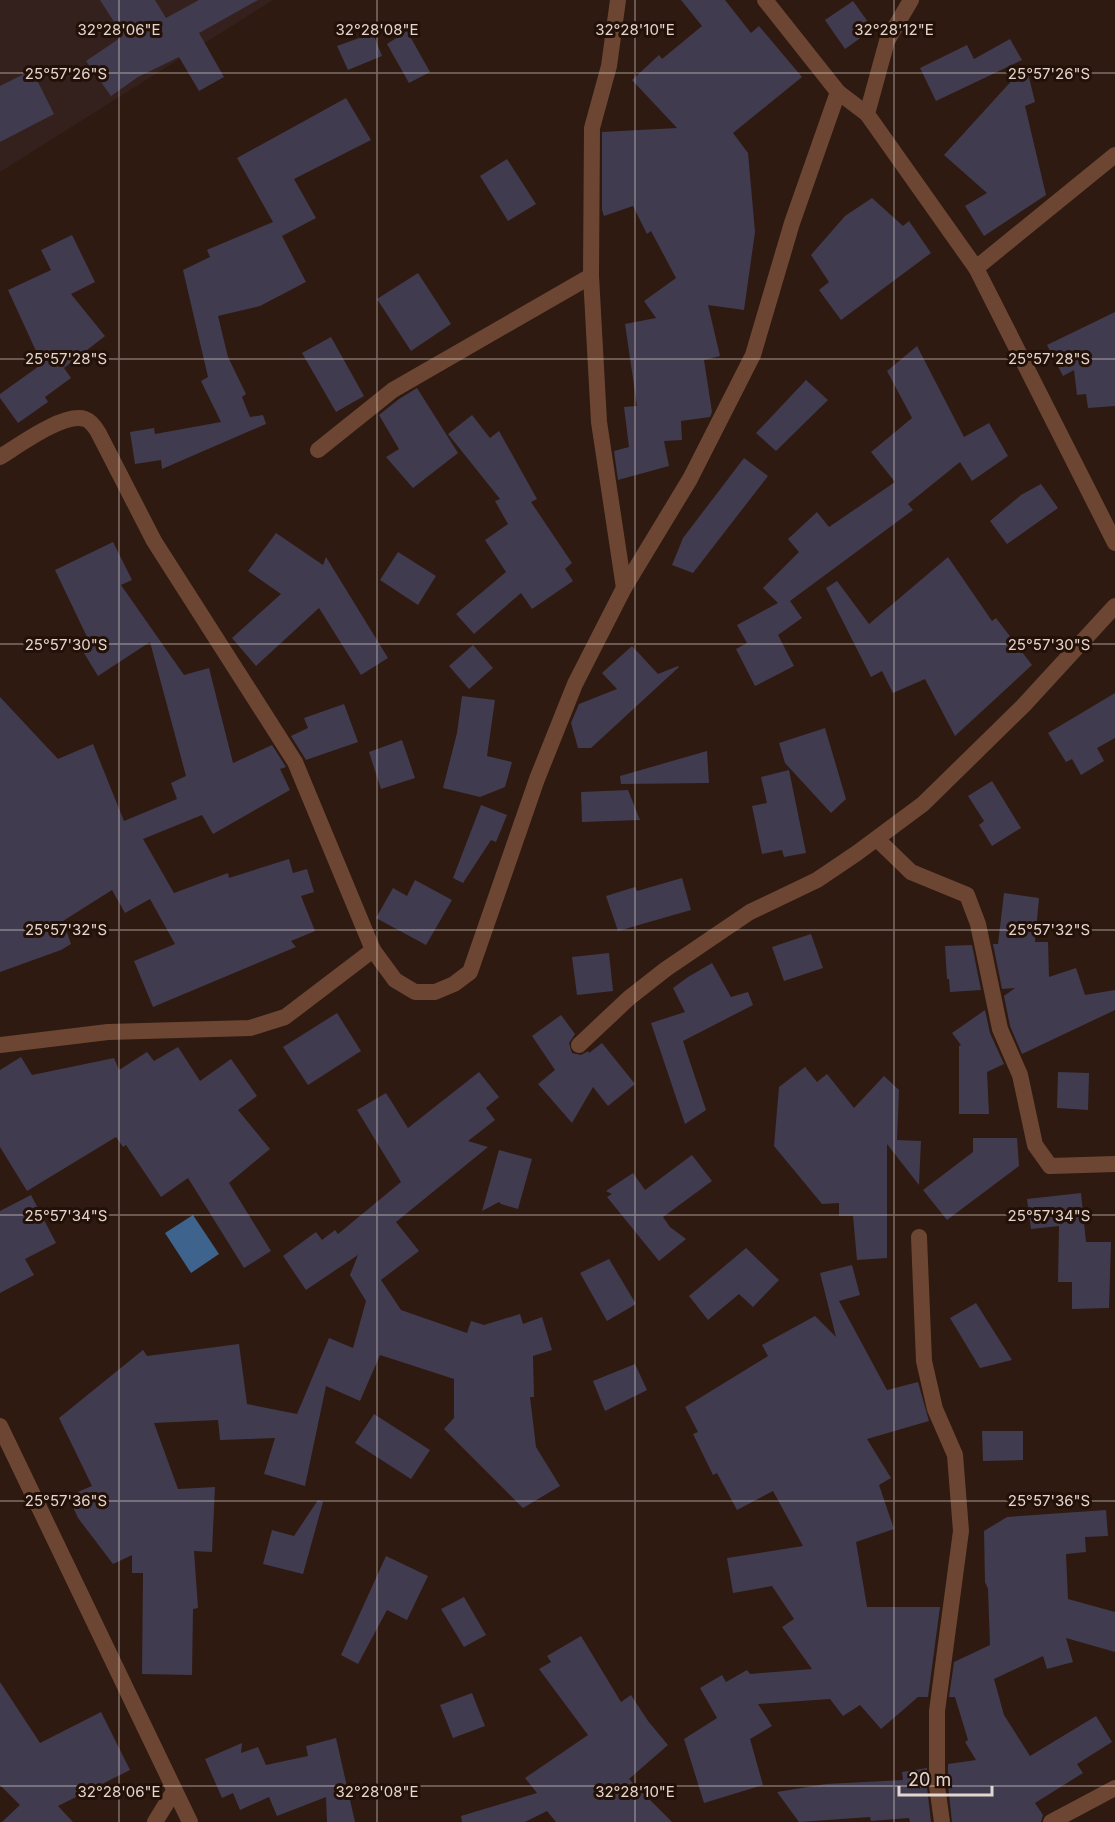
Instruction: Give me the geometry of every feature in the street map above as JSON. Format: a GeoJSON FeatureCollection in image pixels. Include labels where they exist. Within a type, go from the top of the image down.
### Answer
{"type":"FeatureCollection","features":[{"type":"Feature","properties":{"kind":"street"},"geometry":{"type":"LineString","coordinates":[[618,0],[609,66],[592,128],[591,276],[599,422],[624,588]]}},
{"type":"Feature","properties":{"kind":"street"},"geometry":{"type":"LineString","coordinates":[[765,0],[838,92],[867,114],[976,268],[1115,543]]}},
{"type":"Feature","properties":{"kind":"street"},"geometry":{"type":"LineString","coordinates":[[867,114],[888,41],[912,0]]}},
{"type":"Feature","properties":{"kind":"street"},"geometry":{"type":"LineString","coordinates":[[0,457],[60,422],[72,418],[85,418],[92,424],[154,541],[295,762],[373,951],[395,980],[416,992],[435,992],[454,984],[470,972],[545,758],[575,684],[624,588],[690,479],[753,355],[792,223],[838,92]]}},
{"type":"Feature","properties":{"kind":"street"},"geometry":{"type":"LineString","coordinates":[[976,268],[1115,155]]}},
{"type":"Feature","properties":{"kind":"street"},"geometry":{"type":"LineString","coordinates":[[318,450],[393,390],[591,276]]}},
{"type":"Feature","properties":{"kind":"street"},"geometry":{"type":"LineString","coordinates":[[579,1045],[629,998],[666,969],[750,912],[817,880],[923,804],[1016,713],[1115,606]]}},
{"type":"Feature","properties":{"kind":"street"},"geometry":{"type":"LineString","coordinates":[[877,839],[911,872],[967,895],[978,924],[1000,1029],[1020,1075],[1035,1145],[1050,1166],[1115,1164]]}},
{"type":"Feature","properties":{"kind":"street"},"geometry":{"type":"LineString","coordinates":[[0,1044],[108,1032],[250,1028],[285,1017],[373,951]]}},
{"type":"Feature","properties":{"kind":"street"},"geometry":{"type":"LineString","coordinates":[[919,1237],[924,1361],[935,1409],[955,1455],[961,1531],[937,1711],[937,1786],[942,1822]]}},
{"type":"Feature","properties":{"kind":"street"},"geometry":{"type":"LineString","coordinates":[[0,1426],[190,1822]]}},
{"type":"Feature","properties":{"kind":"street"},"geometry":{"type":"LineString","coordinates":[[1051,1822],[1115,1788]]}},
{"type":"Feature","properties":{"kind":"street"},"geometry":{"type":"LineString","coordinates":[[156,1822],[174,1791]]}},
{"type":"Feature","properties":{"kind":"shaded area"},"geometry":{"type":"Polygon","coordinates":[[[0,0],[273,0],[0,172],[0,0]]]}},
{"type":"Feature","properties":{"kind":"water"},"geometry":{"type":"Polygon","coordinates":[[[193,1215],[219,1254],[191,1273],[165,1233],[193,1215]]]}},
{"type":"Feature","properties":{"kind":"building"},"geometry":{"type":"Polygon","coordinates":[[[100,0],[155,0],[166,18],[199,0],[258,0],[199,33],[224,77],[199,91],[179,57],[138,77],[111,96],[86,61],[123,36],[100,0]]]}},
{"type":"Feature","properties":{"kind":"building"},"geometry":{"type":"Polygon","coordinates":[[[681,0],[725,0],[751,33],[759,26],[802,77],[733,133],[748,153],[755,232],[744,310],[708,305],[720,356],[704,360],[712,412],[710,417],[681,421],[682,440],[664,441],[669,466],[618,480],[614,451],[629,447],[624,407],[637,406],[625,324],[656,318],[644,301],[676,278],[651,231],[647,234],[633,206],[604,216],[602,210],[602,132],[677,128],[632,80],[659,55],[662,59],[702,26],[681,0]]]}},
{"type":"Feature","properties":{"kind":"building"},"geometry":{"type":"Polygon","coordinates":[[[853,1],[873,29],[845,49],[825,20],[853,1]]]}},
{"type":"Feature","properties":{"kind":"building"},"geometry":{"type":"Polygon","coordinates":[[[407,31],[430,72],[409,83],[387,44],[407,31]]]}},
{"type":"Feature","properties":{"kind":"building"},"geometry":{"type":"Polygon","coordinates":[[[373,33],[382,56],[348,70],[337,46],[373,33]]]}},
{"type":"Feature","properties":{"kind":"building"},"geometry":{"type":"Polygon","coordinates":[[[1010,39],[1022,60],[936,101],[920,68],[967,45],[974,59],[1010,39]]]}},
{"type":"Feature","properties":{"kind":"building"},"geometry":{"type":"Polygon","coordinates":[[[1026,65],[1035,102],[1025,106],[1046,195],[984,236],[965,206],[987,193],[944,155],[1026,65]]]}},
{"type":"Feature","properties":{"kind":"building"},"geometry":{"type":"Polygon","coordinates":[[[32,70],[54,114],[0,142],[0,86],[32,70]]]}},
{"type":"Feature","properties":{"kind":"building"},"geometry":{"type":"Polygon","coordinates":[[[346,98],[371,140],[294,179],[316,218],[282,236],[306,282],[260,306],[218,316],[228,357],[246,394],[242,397],[250,417],[263,415],[266,424],[162,469],[161,460],[135,464],[130,432],[154,428],[155,434],[221,422],[201,381],[208,377],[183,270],[210,257],[207,250],[273,222],[237,158],[346,98]]]}},
{"type":"Feature","properties":{"kind":"building"},"geometry":{"type":"Polygon","coordinates":[[[507,159],[536,204],[508,221],[480,176],[507,159]]]}},
{"type":"Feature","properties":{"kind":"building"},"geometry":{"type":"Polygon","coordinates":[[[872,198],[903,226],[909,221],[931,253],[841,320],[819,290],[829,282],[811,255],[845,216],[872,198]]]}},
{"type":"Feature","properties":{"kind":"building"},"geometry":{"type":"Polygon","coordinates":[[[72,235],[95,282],[71,294],[105,336],[64,368],[71,378],[45,397],[48,402],[18,423],[0,398],[0,394],[42,364],[8,290],[51,270],[41,250],[72,235]]]}},
{"type":"Feature","properties":{"kind":"building"},"geometry":{"type":"Polygon","coordinates":[[[418,273],[451,324],[411,351],[377,299],[418,273]]]}},
{"type":"Feature","properties":{"kind":"building"},"geometry":{"type":"Polygon","coordinates":[[[1115,312],[1115,406],[1088,408],[1086,394],[1077,395],[1074,370],[1063,376],[1047,345],[1115,312]]]}},
{"type":"Feature","properties":{"kind":"building"},"geometry":{"type":"Polygon","coordinates":[[[331,337],[364,396],[336,412],[302,353],[331,337]]]}},
{"type":"Feature","properties":{"kind":"building"},"geometry":{"type":"Polygon","coordinates":[[[917,346],[964,437],[989,423],[1008,456],[972,481],[960,462],[908,504],[913,510],[790,601],[802,618],[778,635],[794,666],[755,686],[736,649],[747,643],[737,625],[778,603],[763,588],[799,552],[788,539],[817,512],[829,527],[895,482],[871,452],[912,418],[887,371],[917,346]]]}},
{"type":"Feature","properties":{"kind":"building"},"geometry":{"type":"Polygon","coordinates":[[[806,380],[828,400],[776,451],[756,433],[806,380]]]}},
{"type":"Feature","properties":{"kind":"building"},"geometry":{"type":"Polygon","coordinates":[[[417,388],[458,453],[413,488],[386,457],[399,449],[379,415],[417,388]]]}},
{"type":"Feature","properties":{"kind":"building"},"geometry":{"type":"Polygon","coordinates":[[[472,415],[490,438],[499,431],[537,499],[531,502],[572,563],[565,569],[573,581],[532,609],[521,593],[474,634],[456,614],[506,572],[485,540],[508,524],[495,501],[500,499],[448,434],[472,415]]]}},
{"type":"Feature","properties":{"kind":"building"},"geometry":{"type":"Polygon","coordinates":[[[744,458],[768,476],[693,573],[672,565],[683,538],[744,458]]]}},
{"type":"Feature","properties":{"kind":"building"},"geometry":{"type":"Polygon","coordinates":[[[1041,484],[1058,508],[1007,544],[990,521],[1021,495],[1041,484]]]}},
{"type":"Feature","properties":{"kind":"building"},"geometry":{"type":"Polygon","coordinates":[[[276,533],[323,565],[326,557],[388,658],[361,675],[319,608],[256,666],[232,638],[281,594],[248,571],[276,533]]]}},
{"type":"Feature","properties":{"kind":"building"},"geometry":{"type":"Polygon","coordinates":[[[113,542],[132,580],[121,585],[184,675],[209,668],[233,763],[272,745],[286,767],[280,769],[290,790],[213,834],[202,815],[143,839],[174,893],[228,873],[229,878],[289,859],[293,873],[307,869],[314,892],[301,896],[315,931],[291,941],[296,947],[153,1007],[134,961],[175,944],[150,899],[125,913],[112,890],[63,921],[71,944],[61,950],[0,972],[0,697],[58,759],[93,744],[124,821],[177,799],[171,783],[186,776],[150,642],[98,676],[79,645],[88,639],[55,570],[113,542]]]}},
{"type":"Feature","properties":{"kind":"building"},"geometry":{"type":"Polygon","coordinates":[[[398,552],[436,576],[418,605],[380,580],[398,552]]]}},
{"type":"Feature","properties":{"kind":"building"},"geometry":{"type":"Polygon","coordinates":[[[948,557],[992,621],[996,618],[1032,665],[955,736],[925,679],[893,693],[882,671],[871,677],[826,588],[837,581],[869,624],[948,557]]]}},
{"type":"Feature","properties":{"kind":"building"},"geometry":{"type":"Polygon","coordinates":[[[473,645],[493,668],[469,689],[449,666],[473,645]]]}},
{"type":"Feature","properties":{"kind":"building"},"geometry":{"type":"Polygon","coordinates":[[[632,646],[658,674],[679,667],[591,748],[578,748],[571,723],[579,704],[617,689],[602,673],[632,646]]]}},
{"type":"Feature","properties":{"kind":"building"},"geometry":{"type":"Polygon","coordinates":[[[1115,693],[1115,738],[1097,748],[1104,761],[1081,775],[1072,759],[1066,762],[1048,733],[1115,693]]]}},
{"type":"Feature","properties":{"kind":"building"},"geometry":{"type":"Polygon","coordinates":[[[462,696],[495,700],[487,756],[512,762],[505,787],[480,797],[443,788],[457,733],[462,696]]]}},
{"type":"Feature","properties":{"kind":"building"},"geometry":{"type":"Polygon","coordinates":[[[344,704],[358,742],[306,760],[291,736],[308,728],[304,718],[344,704]]]}},
{"type":"Feature","properties":{"kind":"building"},"geometry":{"type":"Polygon","coordinates":[[[825,728],[846,799],[831,813],[785,763],[779,743],[825,728]]]}},
{"type":"Feature","properties":{"kind":"building"},"geometry":{"type":"Polygon","coordinates":[[[402,740],[415,778],[381,789],[369,752],[402,740]]]}},
{"type":"Feature","properties":{"kind":"building"},"geometry":{"type":"Polygon","coordinates":[[[707,751],[709,783],[621,784],[620,776],[707,751]]]}},
{"type":"Feature","properties":{"kind":"building"},"geometry":{"type":"Polygon","coordinates":[[[789,770],[806,853],[784,857],[782,850],[762,854],[752,806],[767,803],[761,777],[789,770]]]}},
{"type":"Feature","properties":{"kind":"building"},"geometry":{"type":"Polygon","coordinates":[[[992,781],[1021,828],[992,846],[979,825],[984,821],[968,796],[992,781]]]}},
{"type":"Feature","properties":{"kind":"building"},"geometry":{"type":"Polygon","coordinates":[[[628,790],[640,820],[582,822],[581,792],[628,790]]]}},
{"type":"Feature","properties":{"kind":"building"},"geometry":{"type":"Polygon","coordinates":[[[481,805],[507,815],[496,842],[491,840],[463,883],[453,878],[481,805]]]}},
{"type":"Feature","properties":{"kind":"building"},"geometry":{"type":"Polygon","coordinates":[[[682,878],[691,910],[618,931],[606,896],[635,887],[637,891],[682,878]]]}},
{"type":"Feature","properties":{"kind":"building"},"geometry":{"type":"Polygon","coordinates":[[[415,880],[452,900],[426,945],[376,918],[393,888],[407,896],[415,880]]]}},
{"type":"Feature","properties":{"kind":"building"},"geometry":{"type":"Polygon","coordinates":[[[1004,893],[1039,898],[1035,942],[1048,942],[1049,977],[1076,968],[1085,995],[1115,990],[1115,1010],[1022,1054],[1010,1026],[1004,996],[1015,988],[1002,989],[993,944],[998,944],[1004,893]]]}},
{"type":"Feature","properties":{"kind":"building"},"geometry":{"type":"Polygon","coordinates":[[[811,934],[823,968],[784,981],[772,947],[811,934]]]}},
{"type":"Feature","properties":{"kind":"building"},"geometry":{"type":"Polygon","coordinates":[[[972,945],[981,990],[950,992],[945,946],[972,945]]]}},
{"type":"Feature","properties":{"kind":"building"},"geometry":{"type":"Polygon","coordinates":[[[609,953],[613,991],[577,995],[572,957],[609,953]]]}},
{"type":"Feature","properties":{"kind":"building"},"geometry":{"type":"Polygon","coordinates":[[[712,963],[731,997],[748,992],[753,1005],[683,1041],[706,1110],[685,1124],[651,1023],[685,1012],[673,988],[712,963]]]}},
{"type":"Feature","properties":{"kind":"building"},"geometry":{"type":"Polygon","coordinates":[[[985,1010],[990,1033],[1004,1064],[987,1072],[989,1114],[959,1114],[959,1046],[961,1045],[952,1033],[985,1010]]]}},
{"type":"Feature","properties":{"kind":"building"},"geometry":{"type":"Polygon","coordinates":[[[337,1013],[361,1051],[308,1085],[283,1047],[337,1013]]]}},
{"type":"Feature","properties":{"kind":"building"},"geometry":{"type":"Polygon","coordinates":[[[561,1015],[575,1034],[569,1043],[572,1053],[581,1055],[588,1051],[589,1053],[602,1043],[635,1084],[608,1106],[593,1087],[572,1123],[538,1084],[555,1070],[532,1036],[561,1015]]]}},
{"type":"Feature","properties":{"kind":"building"},"geometry":{"type":"Polygon","coordinates":[[[178,1047],[200,1081],[231,1059],[257,1096],[238,1110],[270,1149],[229,1183],[271,1251],[244,1268],[188,1178],[161,1197],[126,1145],[123,1147],[116,1137],[27,1191],[0,1147],[0,1070],[21,1057],[32,1075],[114,1058],[119,1070],[147,1052],[154,1061],[178,1047]]]}},
{"type":"Feature","properties":{"kind":"building"},"geometry":{"type":"Polygon","coordinates":[[[805,1067],[817,1082],[827,1074],[854,1108],[884,1076],[899,1090],[897,1140],[921,1141],[919,1185],[887,1144],[887,1258],[857,1260],[853,1216],[839,1216],[839,1203],[822,1204],[774,1146],[779,1087],[805,1067]]]}},
{"type":"Feature","properties":{"kind":"building"},"geometry":{"type":"Polygon","coordinates":[[[479,1072],[499,1097],[486,1108],[495,1120],[468,1141],[488,1147],[396,1222],[419,1251],[381,1280],[401,1310],[467,1333],[471,1321],[484,1325],[520,1314],[523,1324],[542,1317],[552,1350],[533,1356],[534,1397],[530,1397],[536,1447],[560,1486],[523,1508],[444,1429],[454,1418],[454,1379],[380,1355],[360,1401],[326,1386],[305,1486],[264,1474],[275,1438],[220,1440],[218,1420],[154,1423],[178,1489],[215,1487],[212,1552],[194,1551],[198,1608],[193,1609],[192,1675],[142,1674],[143,1573],[132,1573],[132,1555],[113,1564],[78,1518],[68,1496],[92,1486],[59,1418],[143,1350],[147,1356],[239,1344],[247,1404],[297,1414],[329,1338],[353,1348],[366,1301],[350,1275],[358,1255],[306,1290],[283,1256],[316,1232],[322,1240],[335,1230],[338,1234],[401,1182],[357,1110],[386,1093],[408,1128],[479,1072]]]}},
{"type":"Feature","properties":{"kind":"building"},"geometry":{"type":"Polygon","coordinates":[[[1058,1072],[1089,1073],[1088,1110],[1057,1108],[1058,1072]]]}},
{"type":"Feature","properties":{"kind":"building"},"geometry":{"type":"Polygon","coordinates":[[[973,1138],[1017,1138],[1019,1166],[947,1220],[923,1190],[973,1152],[973,1138]]]}},
{"type":"Feature","properties":{"kind":"building"},"geometry":{"type":"Polygon","coordinates":[[[499,1150],[532,1159],[518,1209],[499,1202],[482,1211],[499,1150]]]}},
{"type":"Feature","properties":{"kind":"building"},"geometry":{"type":"Polygon","coordinates":[[[692,1155],[712,1181],[663,1217],[670,1227],[686,1239],[659,1261],[607,1197],[612,1194],[606,1191],[633,1173],[645,1190],[692,1155]]]}},
{"type":"Feature","properties":{"kind":"building"},"geometry":{"type":"Polygon","coordinates":[[[1081,1193],[1086,1242],[1111,1242],[1109,1308],[1072,1309],[1072,1282],[1058,1282],[1059,1226],[1031,1229],[1027,1199],[1081,1193]]]}},
{"type":"Feature","properties":{"kind":"building"},"geometry":{"type":"Polygon","coordinates":[[[31,1195],[56,1243],[25,1259],[34,1275],[0,1293],[0,1211],[31,1195]]]}},
{"type":"Feature","properties":{"kind":"building"},"geometry":{"type":"Polygon","coordinates":[[[746,1248],[779,1280],[753,1307],[739,1294],[708,1320],[689,1296],[746,1248]]]}},
{"type":"Feature","properties":{"kind":"building"},"geometry":{"type":"Polygon","coordinates":[[[609,1259],[636,1304],[607,1321],[580,1273],[609,1259]]]}},
{"type":"Feature","properties":{"kind":"building"},"geometry":{"type":"Polygon","coordinates":[[[852,1265],[860,1295],[839,1301],[887,1390],[918,1382],[929,1421],[867,1439],[891,1478],[879,1485],[894,1529],[856,1542],[867,1607],[940,1607],[928,1697],[918,1697],[881,1729],[860,1705],[843,1716],[830,1699],[758,1704],[772,1726],[750,1739],[763,1785],[704,1803],[684,1739],[717,1718],[700,1688],[722,1675],[726,1682],[747,1670],[750,1674],[812,1669],[782,1627],[794,1619],[772,1586],[733,1593],[727,1558],[803,1546],[773,1491],[737,1510],[717,1473],[713,1475],[693,1434],[698,1432],[685,1407],[768,1356],[762,1345],[815,1316],[836,1337],[820,1273],[852,1265]]]}},
{"type":"Feature","properties":{"kind":"building"},"geometry":{"type":"Polygon","coordinates":[[[976,1303],[1012,1360],[980,1368],[950,1318],[976,1303]]]}},
{"type":"Feature","properties":{"kind":"building"},"geometry":{"type":"Polygon","coordinates":[[[635,1364],[647,1390],[605,1411],[593,1381],[635,1364]]]}},
{"type":"Feature","properties":{"kind":"building"},"geometry":{"type":"Polygon","coordinates":[[[374,1414],[430,1450],[411,1479],[355,1443],[374,1414]]]}},
{"type":"Feature","properties":{"kind":"building"},"geometry":{"type":"Polygon","coordinates":[[[982,1431],[1023,1431],[1023,1460],[983,1461],[982,1431]]]}},
{"type":"Feature","properties":{"kind":"building"},"geometry":{"type":"Polygon","coordinates":[[[318,1500],[323,1502],[303,1574],[263,1564],[272,1530],[294,1536],[318,1500]]]}},
{"type":"Feature","properties":{"kind":"building"},"geometry":{"type":"Polygon","coordinates":[[[1106,1510],[1108,1536],[1085,1537],[1086,1552],[1066,1554],[1068,1599],[1115,1612],[1115,1652],[1066,1638],[1073,1662],[1047,1669],[1043,1656],[994,1679],[1004,1715],[1030,1756],[1096,1716],[1112,1742],[1077,1764],[1083,1773],[1035,1803],[1043,1815],[1041,1822],[952,1822],[948,1764],[976,1760],[965,1742],[968,1740],[955,1697],[949,1697],[954,1662],[990,1645],[984,1531],[1007,1517],[1106,1510]]]}},
{"type":"Feature","properties":{"kind":"building"},"geometry":{"type":"Polygon","coordinates":[[[386,1556],[428,1576],[407,1620],[387,1610],[358,1664],[341,1655],[386,1556]]]}},
{"type":"Feature","properties":{"kind":"building"},"geometry":{"type":"Polygon","coordinates":[[[464,1597],[486,1635],[464,1647],[441,1609],[464,1597]]]}},
{"type":"Feature","properties":{"kind":"building"},"geometry":{"type":"Polygon","coordinates":[[[581,1636],[621,1702],[631,1695],[648,1721],[668,1745],[629,1779],[672,1822],[556,1822],[547,1811],[525,1822],[462,1822],[461,1816],[537,1793],[525,1778],[588,1735],[539,1669],[551,1662],[547,1656],[581,1636]]]}},
{"type":"Feature","properties":{"kind":"building"},"geometry":{"type":"Polygon","coordinates":[[[0,1682],[40,1743],[101,1712],[130,1770],[58,1806],[73,1822],[2,1822],[20,1805],[0,1785],[0,1682]]]}},
{"type":"Feature","properties":{"kind":"building"},"geometry":{"type":"Polygon","coordinates":[[[472,1693],[485,1726],[453,1738],[440,1705],[472,1693]]]}},
{"type":"Feature","properties":{"kind":"building"},"geometry":{"type":"Polygon","coordinates":[[[336,1738],[355,1822],[327,1822],[326,1797],[277,1816],[269,1797],[240,1810],[233,1793],[222,1798],[205,1759],[242,1743],[241,1753],[258,1747],[266,1765],[308,1756],[306,1746],[336,1738]]]}},
{"type":"Feature","properties":{"kind":"building"},"geometry":{"type":"Polygon","coordinates":[[[927,1768],[931,1822],[910,1822],[909,1818],[871,1821],[870,1817],[799,1822],[777,1792],[826,1784],[903,1780],[902,1772],[927,1768]]]}}]}
